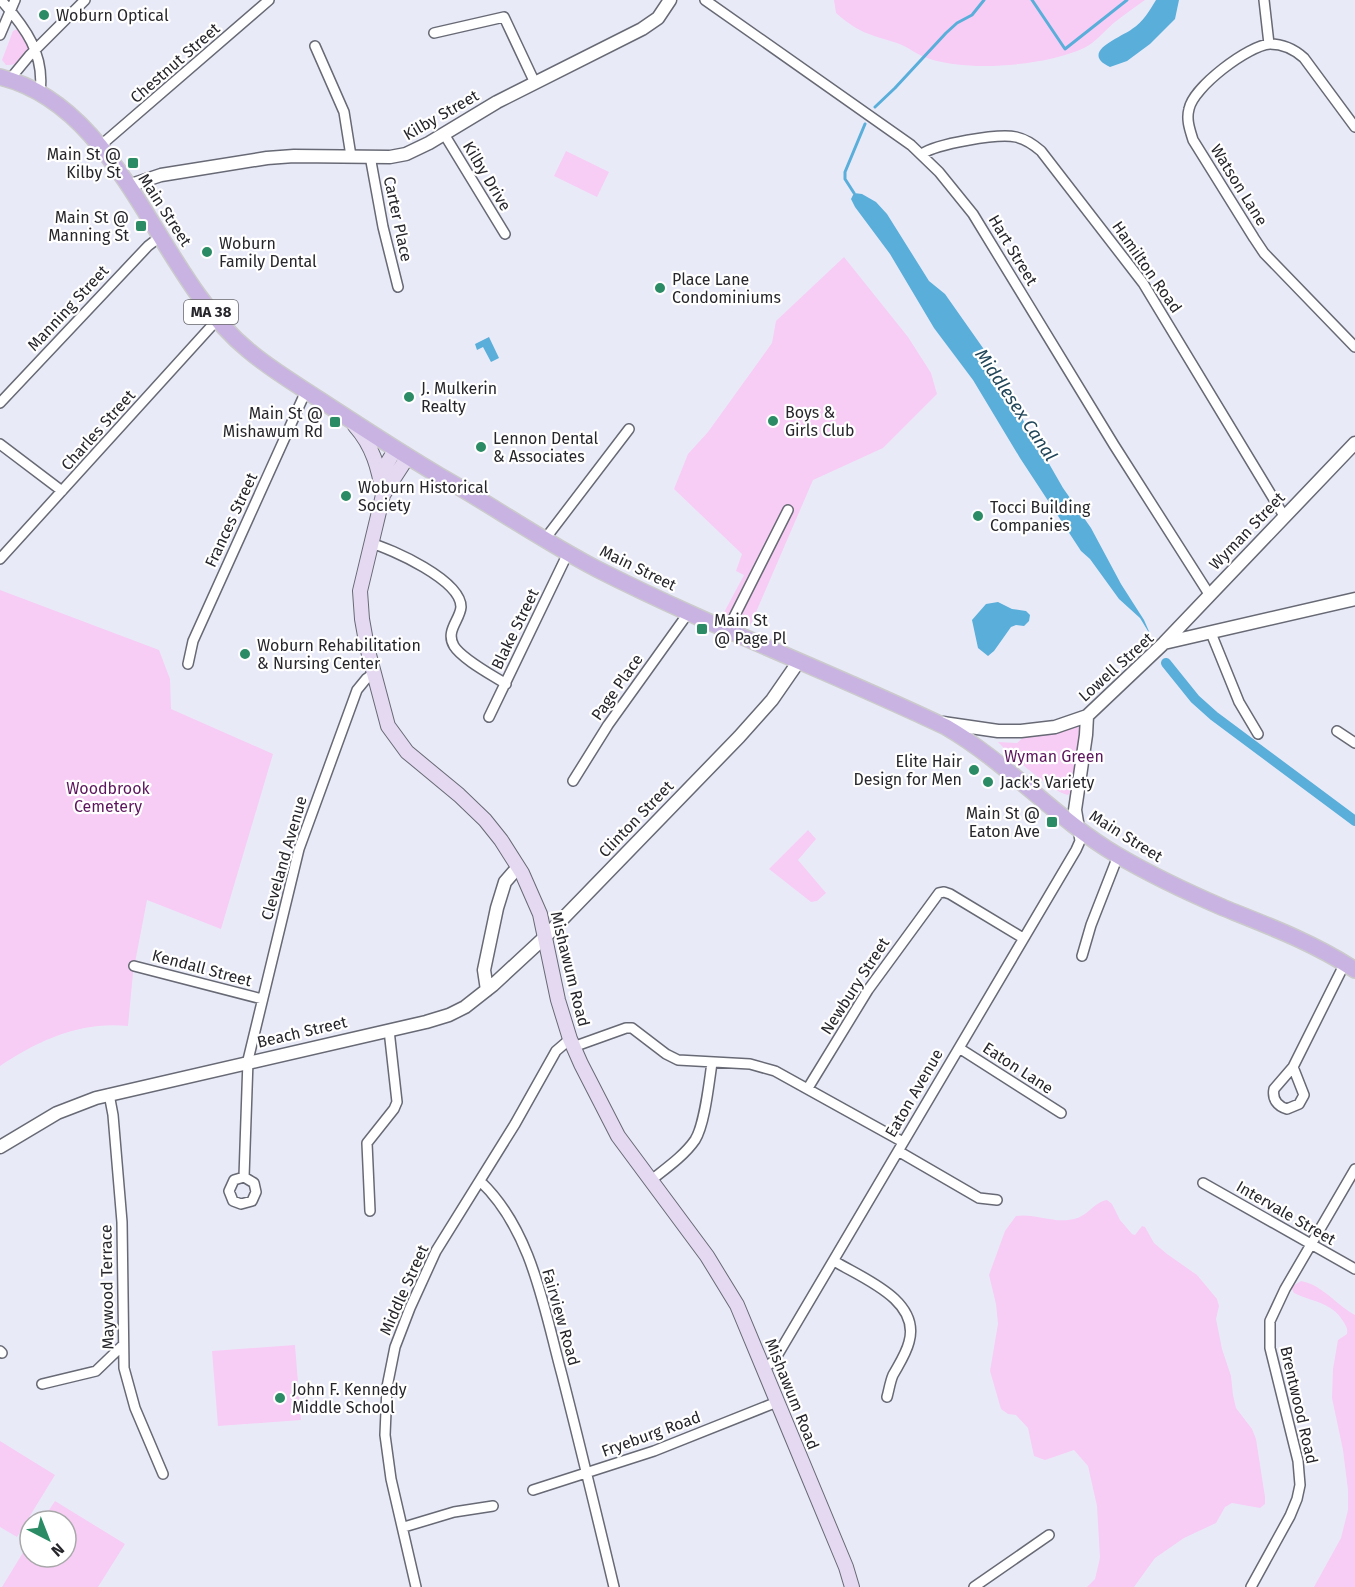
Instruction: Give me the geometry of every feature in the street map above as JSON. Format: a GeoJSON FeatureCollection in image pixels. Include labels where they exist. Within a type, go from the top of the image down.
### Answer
{"type":"FeatureCollection","features":[{"type":"Feature","properties":{"kind":"main road","name":"Main Street"},"geometry":{"type":"LineString","coordinates":[[5,78],[40,92],[67,111],[100,146],[217,320],[244,347],[349,420],[401,454],[568,553],[689,612],[933,721],[981,749],[1078,828],[1118,856],[1182,889],[1292,936],[1350,967]]}},
{"type":"Feature","properties":{"kind":"main road","name":"Mishawum Road"},"geometry":{"type":"LineString","coordinates":[[349,420],[366,440],[374,455],[383,495]]}},
{"type":"Feature","properties":{"kind":"main road","name":"Mishawum Road"},"geometry":{"type":"LineString","coordinates":[[401,454],[383,495],[359,598],[373,674],[386,720],[398,742],[475,809],[498,834],[518,867],[537,904],[546,936],[552,976],[572,1043],[614,1130],[725,1284],[742,1316],[846,1567],[852,1587]]}},
{"type":"Feature","properties":{"kind":"main road"},"geometry":{"type":"LineString","coordinates":[[380,474],[401,454]]}},
{"type":"Feature","properties":{"kind":"street"},"geometry":{"type":"LineString","coordinates":[[1,0],[29,34],[41,72],[40,92]]}},
{"type":"Feature","properties":{"kind":"street"},"geometry":{"type":"LineString","coordinates":[[0,35],[15,0]]}},
{"type":"Feature","properties":{"kind":"street"},"geometry":{"type":"LineString","coordinates":[[5,78],[86,0]]}},
{"type":"Feature","properties":{"kind":"street","name":"Chestnut Street"},"geometry":{"type":"LineString","coordinates":[[100,146],[269,0]]}},
{"type":"Feature","properties":{"kind":"street","name":"Kilby Street"},"geometry":{"type":"LineString","coordinates":[[129,186],[161,175],[244,161],[294,156],[406,154],[488,107],[642,30],[658,18],[670,0]]}},
{"type":"Feature","properties":{"kind":"street","name":"Hart Street"},"geometry":{"type":"LineString","coordinates":[[705,0],[838,92],[922,154],[951,184],[979,222],[1114,445],[1209,594]]}},
{"type":"Feature","properties":{"kind":"street"},"geometry":{"type":"LineString","coordinates":[[1264,0],[1269,44],[1285,46],[1304,58],[1355,127]]}},
{"type":"Feature","properties":{"kind":"street"},"geometry":{"type":"LineString","coordinates":[[434,33],[504,16],[535,83]]}},
{"type":"Feature","properties":{"kind":"street","name":"Watson Lane"},"geometry":{"type":"LineString","coordinates":[[1269,44],[1238,59],[1200,89],[1188,109],[1188,126],[1194,140],[1264,253],[1355,347]]}},
{"type":"Feature","properties":{"kind":"street"},"geometry":{"type":"LineString","coordinates":[[315,46],[344,112],[351,156]]}},
{"type":"Feature","properties":{"kind":"street","name":"Kilby Drive"},"geometry":{"type":"LineString","coordinates":[[444,134],[505,234]]}},
{"type":"Feature","properties":{"kind":"street","name":"Hamilton Road"},"geometry":{"type":"LineString","coordinates":[[922,154],[938,146],[1009,136],[1023,139],[1041,151],[1147,288],[1284,516]]}},
{"type":"Feature","properties":{"kind":"street","name":"Carter Place"},"geometry":{"type":"LineString","coordinates":[[370,156],[383,226],[398,287]]}},
{"type":"Feature","properties":{"kind":"street","name":"Manning Street"},"geometry":{"type":"LineString","coordinates":[[0,403],[148,246],[161,236]]}},
{"type":"Feature","properties":{"kind":"street","name":"Charles Street"},"geometry":{"type":"LineString","coordinates":[[0,560],[217,320]]}},
{"type":"Feature","properties":{"kind":"street","name":"Frances Street"},"geometry":{"type":"LineString","coordinates":[[188,664],[193,641],[306,391]]}},
{"type":"Feature","properties":{"kind":"street"},"geometry":{"type":"LineString","coordinates":[[545,539],[629,429]]}},
{"type":"Feature","properties":{"kind":"street","name":"Wyman Street"},"geometry":{"type":"LineString","coordinates":[[1164,643],[1355,443]]}},
{"type":"Feature","properties":{"kind":"street"},"geometry":{"type":"LineString","coordinates":[[0,444],[62,491]]}},
{"type":"Feature","properties":{"kind":"street"},"geometry":{"type":"LineString","coordinates":[[728,629],[788,510]]}},
{"type":"Feature","properties":{"kind":"street"},"geometry":{"type":"LineString","coordinates":[[370,543],[387,549],[443,580],[460,602],[460,611],[451,634],[454,646],[506,684]]}},
{"type":"Feature","properties":{"kind":"street","name":"Blake Street"},"geometry":{"type":"LineString","coordinates":[[489,717],[568,553]]}},
{"type":"Feature","properties":{"kind":"street","name":"Lowell Street"},"geometry":{"type":"LineString","coordinates":[[933,721],[986,730],[1021,731],[1055,727],[1087,716],[1164,643],[1355,599]]}},
{"type":"Feature","properties":{"kind":"street","name":"Page Place"},"geometry":{"type":"LineString","coordinates":[[573,781],[608,725],[689,612]]}},
{"type":"Feature","properties":{"kind":"street"},"geometry":{"type":"LineString","coordinates":[[1192,613],[1209,633],[1239,702],[1257,734]]}},
{"type":"Feature","properties":{"kind":"street","name":"Clinton Street"},"geometry":{"type":"LineString","coordinates":[[487,990],[546,936],[739,737],[788,679],[799,662]]}},
{"type":"Feature","properties":{"kind":"street","name":"Cleveland Avenue"},"geometry":{"type":"LineString","coordinates":[[244,1177],[248,1061],[303,835],[357,690],[373,674]]}},
{"type":"Feature","properties":{"kind":"street"},"geometry":{"type":"LineString","coordinates":[[1078,828],[1075,810],[1087,716]]}},
{"type":"Feature","properties":{"kind":"street"},"geometry":{"type":"LineString","coordinates":[[1337,730],[1355,743]]}},
{"type":"Feature","properties":{"kind":"street","name":"Eaton Avenue"},"geometry":{"type":"LineString","coordinates":[[764,1368],[774,1361],[1080,842],[1078,828]]}},
{"type":"Feature","properties":{"kind":"street"},"geometry":{"type":"LineString","coordinates":[[1082,956],[1118,856]]}},
{"type":"Feature","properties":{"kind":"street"},"geometry":{"type":"LineString","coordinates":[[487,990],[484,970],[497,908],[507,879],[518,867]]}},
{"type":"Feature","properties":{"kind":"street","name":"Newbury Street"},"geometry":{"type":"LineString","coordinates":[[808,1088],[868,990],[939,893],[950,894],[1023,938]]}},
{"type":"Feature","properties":{"kind":"street","name":"Kendall Street"},"geometry":{"type":"LineString","coordinates":[[134,966],[262,999]]}},
{"type":"Feature","properties":{"kind":"street"},"geometry":{"type":"LineString","coordinates":[[1293,1067],[1350,967]]}},
{"type":"Feature","properties":{"kind":"street","name":"Beach Street"},"geometry":{"type":"LineString","coordinates":[[0,1147],[57,1113],[109,1094],[449,1015],[465,1007],[487,990]]}},
{"type":"Feature","properties":{"kind":"street"},"geometry":{"type":"LineString","coordinates":[[572,1043],[629,1028],[637,1031],[674,1059],[760,1066],[808,1088],[903,1142]]}},
{"type":"Feature","properties":{"kind":"street"},"geometry":{"type":"LineString","coordinates":[[370,1211],[366,1143],[397,1102],[389,1030]]}},
{"type":"Feature","properties":{"kind":"street","name":"Middle Street"},"geometry":{"type":"LineString","coordinates":[[416,1587],[404,1527],[391,1479],[385,1435],[387,1387],[392,1360],[428,1265],[556,1051],[561,1045],[572,1043]]}},
{"type":"Feature","properties":{"kind":"street","name":"Eaton Lane"},"geometry":{"type":"LineString","coordinates":[[958,1048],[1060,1113]]}},
{"type":"Feature","properties":{"kind":"street"},"geometry":{"type":"LineString","coordinates":[[650,1181],[681,1155],[695,1139],[709,1088],[712,1063]]}},
{"type":"Feature","properties":{"kind":"street","name":"Maywood Terrace"},"geometry":{"type":"LineString","coordinates":[[109,1094],[113,1115],[122,1222],[124,1368],[129,1391],[163,1474]]}},
{"type":"Feature","properties":{"kind":"street"},"geometry":{"type":"LineString","coordinates":[[898,1151],[981,1199],[997,1200]]}},
{"type":"Feature","properties":{"kind":"street","name":"Brentwood Road"},"geometry":{"type":"LineString","coordinates":[[1251,1587],[1290,1516],[1300,1485],[1300,1471],[1272,1358],[1269,1329],[1276,1307],[1355,1169]]}},
{"type":"Feature","properties":{"kind":"street","name":"Fairview Road"},"geometry":{"type":"LineString","coordinates":[[480,1181],[495,1195],[504,1208],[528,1258],[553,1341],[614,1587]]}},
{"type":"Feature","properties":{"kind":"street","name":"Intervale Street"},"geometry":{"type":"LineString","coordinates":[[1203,1183],[1355,1269]]}},
{"type":"Feature","properties":{"kind":"street"},"geometry":{"type":"LineString","coordinates":[[834,1261],[891,1296],[903,1307],[909,1317],[911,1329],[909,1342],[892,1377],[887,1397]]}},
{"type":"Feature","properties":{"kind":"street"},"geometry":{"type":"LineString","coordinates":[[42,1384],[96,1371],[123,1345]]}},
{"type":"Feature","properties":{"kind":"street","name":"Fryeburg Road"},"geometry":{"type":"LineString","coordinates":[[533,1490],[680,1442],[777,1402]]}},
{"type":"Feature","properties":{"kind":"street"},"geometry":{"type":"LineString","coordinates":[[404,1527],[454,1512],[494,1506]]}},
{"type":"Feature","properties":{"kind":"street"},"geometry":{"type":"LineString","coordinates":[[974,1587],[1049,1535]]}},
{"type":"Feature","properties":{"kind":"green space"},"geometry":{"type":"Polygon","coordinates":[[[834,0],[1145,0],[1084,48],[1029,63],[986,66],[947,63],[930,59],[901,45],[865,32],[836,13],[834,0]]]}},
{"type":"Feature","properties":{"kind":"green space"},"geometry":{"type":"Polygon","coordinates":[[[17,29],[31,47],[21,61],[6,65],[2,60],[13,31],[17,29]]]}},
{"type":"Feature","properties":{"kind":"green space"},"geometry":{"type":"Polygon","coordinates":[[[566,151],[609,172],[597,197],[554,176],[566,151]]]}},
{"type":"Feature","properties":{"kind":"green space"},"geometry":{"type":"Polygon","coordinates":[[[844,257],[908,337],[931,373],[937,394],[883,448],[813,480],[750,626],[720,620],[744,575],[736,571],[742,554],[674,489],[688,454],[708,432],[772,343],[776,321],[844,257]]]}},
{"type":"Feature","properties":{"kind":"green space","name":"Woodbrook Cemetery"},"geometry":{"type":"Polygon","coordinates":[[[0,590],[159,650],[170,679],[171,709],[273,754],[221,929],[147,900],[133,973],[128,1026],[94,1026],[61,1034],[30,1048],[0,1066],[0,590]]]}},
{"type":"Feature","properties":{"kind":"green space","name":"Wyman Green"},"geometry":{"type":"Polygon","coordinates":[[[1077,726],[1082,728],[1075,786],[1068,795],[1043,781],[998,742],[1017,743],[1027,734],[1077,726]]]}},
{"type":"Feature","properties":{"kind":"green space"},"geometry":{"type":"Polygon","coordinates":[[[808,830],[816,839],[798,860],[826,893],[817,901],[811,902],[769,869],[808,830]]]}},
{"type":"Feature","properties":{"kind":"green space"},"geometry":{"type":"Polygon","coordinates":[[[1107,1200],[1132,1234],[1135,1235],[1142,1226],[1145,1227],[1154,1243],[1197,1275],[1217,1299],[1219,1306],[1216,1319],[1222,1349],[1231,1376],[1236,1408],[1252,1429],[1256,1439],[1265,1497],[1265,1504],[1260,1508],[1232,1503],[1225,1507],[1216,1523],[1184,1538],[1155,1558],[1134,1587],[1087,1587],[1095,1579],[1100,1558],[1097,1506],[1088,1466],[1074,1450],[1045,1460],[1034,1456],[1028,1428],[1016,1415],[1008,1414],[1001,1409],[990,1371],[998,1324],[989,1275],[1005,1231],[1016,1216],[1074,1219],[1098,1203],[1107,1200]]]}},
{"type":"Feature","properties":{"kind":"green space"},"geometry":{"type":"Polygon","coordinates":[[[1301,1281],[1323,1291],[1355,1315],[1355,1587],[1314,1587],[1341,1538],[1348,1510],[1343,1450],[1332,1398],[1333,1369],[1338,1340],[1347,1334],[1347,1330],[1343,1321],[1333,1310],[1294,1293],[1291,1287],[1301,1281]]]}},
{"type":"Feature","properties":{"kind":"green space"},"geometry":{"type":"Polygon","coordinates":[[[295,1345],[301,1420],[218,1426],[212,1351],[295,1345]]]}},
{"type":"Feature","properties":{"kind":"green space"},"geometry":{"type":"Polygon","coordinates":[[[0,1441],[55,1475],[34,1509],[18,1509],[17,1537],[0,1527],[0,1441]]]}},
{"type":"Feature","properties":{"kind":"green space"},"geometry":{"type":"Polygon","coordinates":[[[55,1501],[68,1509],[50,1509],[55,1501]]]}},
{"type":"Feature","properties":{"kind":"green space"},"geometry":{"type":"Polygon","coordinates":[[[78,1515],[125,1544],[98,1587],[2,1587],[18,1561],[18,1569],[78,1569],[78,1515]]]}},
{"type":"Feature","properties":{"kind":"water"},"geometry":{"type":"Polygon","coordinates":[[[1156,0],[1179,0],[1175,19],[1150,44],[1127,61],[1110,67],[1101,61],[1100,50],[1140,23],[1156,0]]]}},
{"type":"Feature","properties":{"kind":"water","name":"Middlesex Canal"},"geometry":{"type":"Polygon","coordinates":[[[854,193],[862,194],[876,202],[887,214],[929,281],[945,294],[1002,375],[1032,439],[1091,528],[1151,636],[1140,618],[1119,599],[1090,559],[1081,551],[1020,458],[973,380],[934,328],[890,254],[855,207],[851,199],[854,193]]]}},
{"type":"Feature","properties":{"kind":"water"},"geometry":{"type":"Polygon","coordinates":[[[489,337],[499,358],[491,362],[483,347],[477,350],[475,344],[489,337]]]}},
{"type":"Feature","properties":{"kind":"water"},"geometry":{"type":"Polygon","coordinates":[[[998,602],[1012,609],[1026,611],[1030,615],[1029,621],[1024,626],[1011,627],[988,656],[978,648],[972,620],[986,604],[998,602]]]}},
{"type":"Feature","properties":{"kind":"waterway"},"geometry":{"type":"LineString","coordinates":[[875,107],[946,33],[957,23],[972,15],[984,0]]}},
{"type":"Feature","properties":{"kind":"waterway"},"geometry":{"type":"LineString","coordinates":[[1032,0],[1065,49],[1127,0]]}},
{"type":"Feature","properties":{"kind":"waterway"},"geometry":{"type":"LineString","coordinates":[[854,193],[845,179],[845,172],[865,124]]}},
{"type":"Feature","properties":{"kind":"waterway","name":"Middlesex Canal"},"geometry":{"type":"LineString","coordinates":[[1166,663],[1195,699],[1214,716],[1355,821]]}},
{"type":"Feature","properties":{"kind":"place","name":"Woburn Optical"},"geometry":{"type":"Point","coordinates":[44,15]}},
{"type":"Feature","properties":{"kind":"place","name":"Main St @ Kilby St"},"geometry":{"type":"Point","coordinates":[133,163]}},
{"type":"Feature","properties":{"kind":"place","name":"Main St @ Manning St"},"geometry":{"type":"Point","coordinates":[141,226]}},
{"type":"Feature","properties":{"kind":"place","name":"Woburn Family Dental"},"geometry":{"type":"Point","coordinates":[207,252]}},
{"type":"Feature","properties":{"kind":"place","name":"Place Lane Condominiums"},"geometry":{"type":"Point","coordinates":[660,288]}},
{"type":"Feature","properties":{"kind":"place","name":"J. Mulkerin Realty"},"geometry":{"type":"Point","coordinates":[409,397]}},
{"type":"Feature","properties":{"kind":"place","name":"Boys & Girls Club"},"geometry":{"type":"Point","coordinates":[773,421]}},
{"type":"Feature","properties":{"kind":"place","name":"Main St @ Mishawum Rd"},"geometry":{"type":"Point","coordinates":[335,422]}},
{"type":"Feature","properties":{"kind":"place","name":"Lennon Dental & Associates"},"geometry":{"type":"Point","coordinates":[481,447]}},
{"type":"Feature","properties":{"kind":"place","name":"Woburn Historical Society"},"geometry":{"type":"Point","coordinates":[346,496]}},
{"type":"Feature","properties":{"kind":"place","name":"Tocci Building Companies"},"geometry":{"type":"Point","coordinates":[978,516]}},
{"type":"Feature","properties":{"kind":"place","name":"Main St @ Page Pl"},"geometry":{"type":"Point","coordinates":[702,629]}},
{"type":"Feature","properties":{"kind":"place","name":"Woburn Rehabilitation & Nursing Center"},"geometry":{"type":"Point","coordinates":[245,654]}},
{"type":"Feature","properties":{"kind":"place","name":"Elite Hair Design for Men"},"geometry":{"type":"Point","coordinates":[974,770]}},
{"type":"Feature","properties":{"kind":"place","name":"Jack's Variety"},"geometry":{"type":"Point","coordinates":[988,782]}},
{"type":"Feature","properties":{"kind":"place","name":"Main St @ Eaton Ave"},"geometry":{"type":"Point","coordinates":[1052,822]}},
{"type":"Feature","properties":{"kind":"place","name":"John F. Kennedy Middle School"},"geometry":{"type":"Point","coordinates":[280,1398]}}]}
